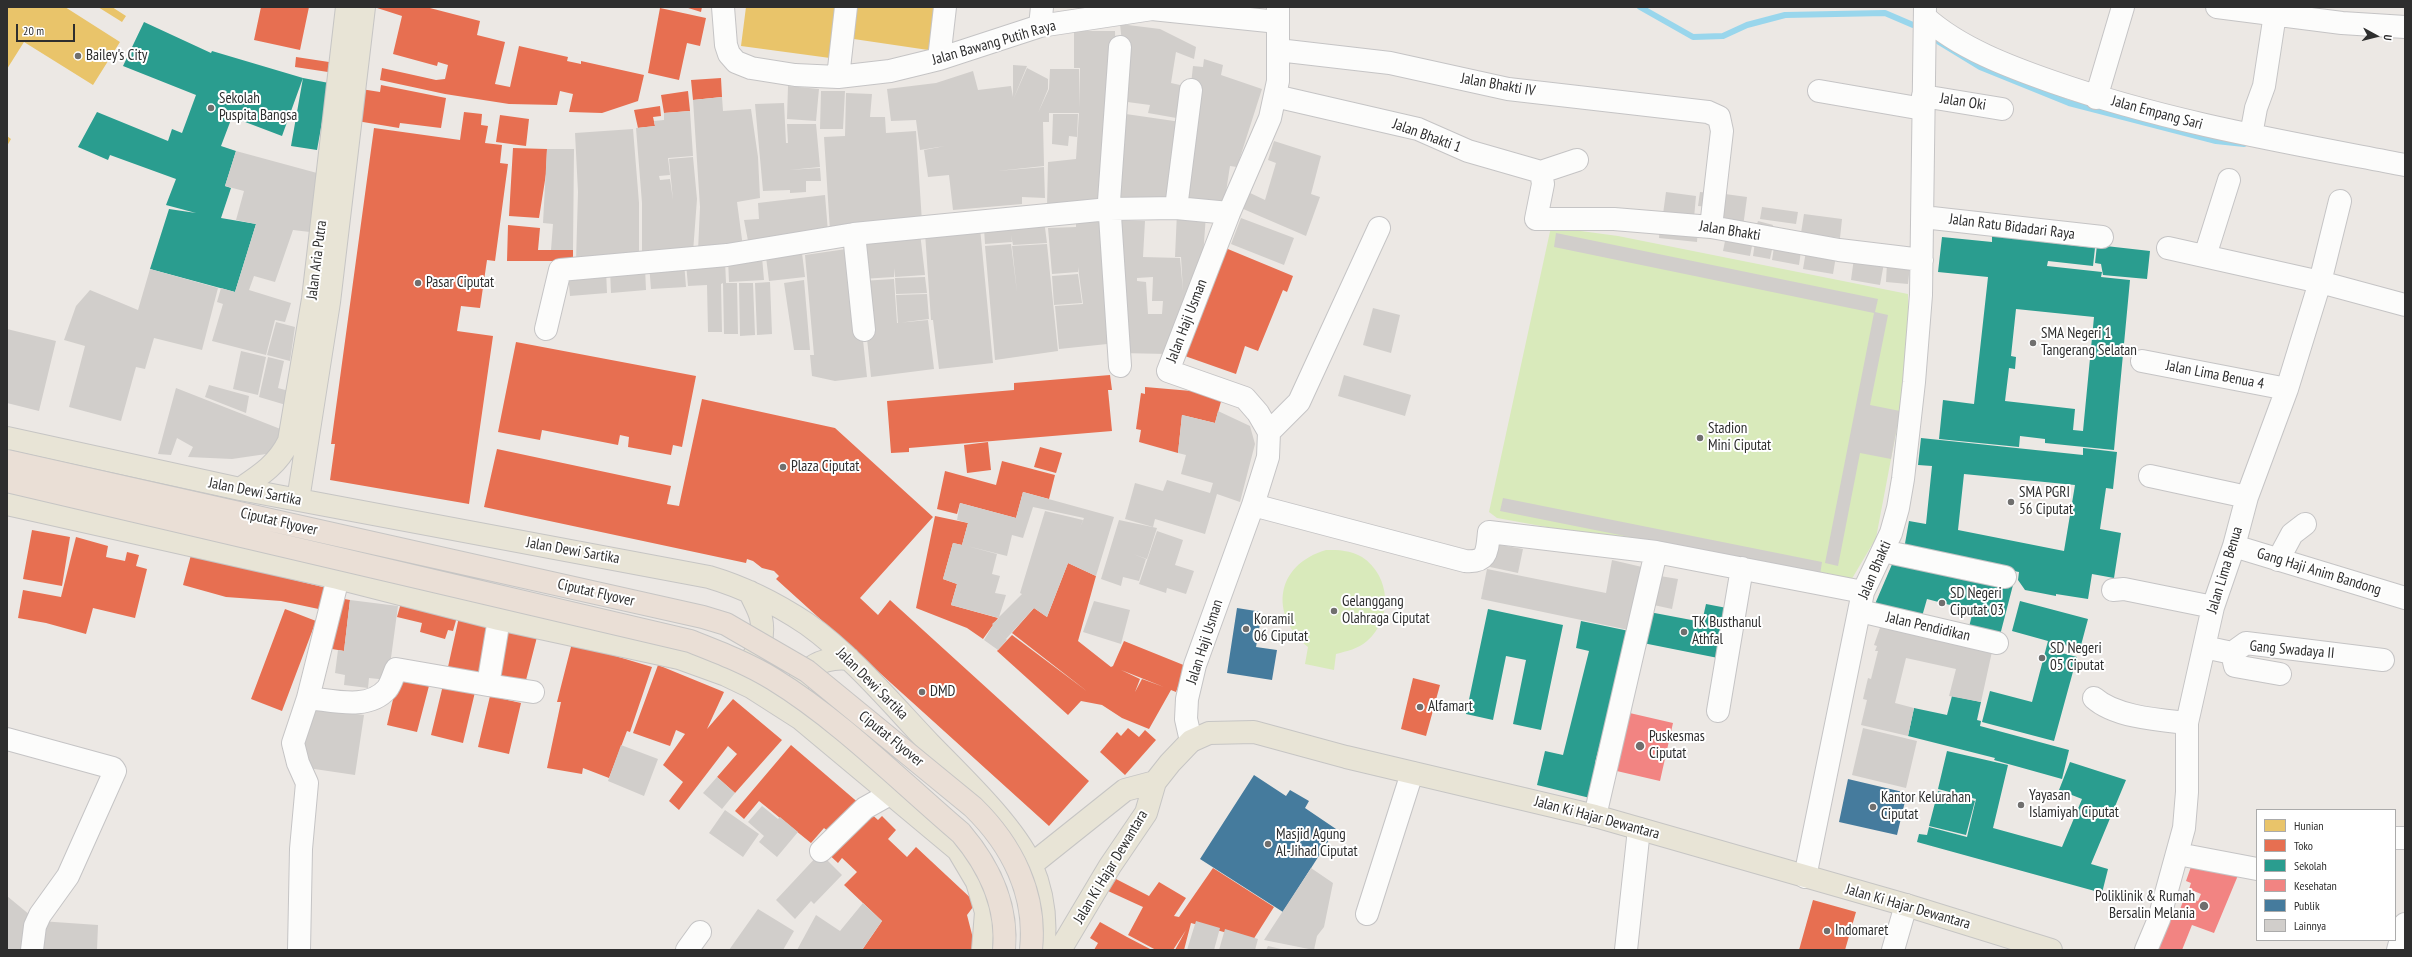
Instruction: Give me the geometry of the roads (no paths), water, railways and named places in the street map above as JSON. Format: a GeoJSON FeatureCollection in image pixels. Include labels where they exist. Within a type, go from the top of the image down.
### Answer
{"type":"FeatureCollection","features":[{"type":"Feature","properties":{"kind":"highway","name":"Ciputat Flyover"},"geometry":{"type":"LineString","coordinates":[[7,461],[703,617],[726,624],[807,671],[973,807],[989,823],[1002,838],[1024,881],[1033,927],[1031,950]]}},
{"type":"Feature","properties":{"kind":"highway","name":"Ciputat Flyover"},"geometry":{"type":"LineString","coordinates":[[7,481],[690,642],[731,657],[772,678],[813,706],[961,833],[978,853],[991,876],[1006,929],[1004,950]]}},
{"type":"Feature","properties":{"kind":"main road","name":"Jalan Aria Putra"},"geometry":{"type":"LineString","coordinates":[[298,500],[321,300],[348,7]]}},
{"type":"Feature","properties":{"kind":"main road","name":"Jalan Aria Putra"},"geometry":{"type":"LineString","coordinates":[[240,489],[267,471],[282,456],[289,441],[321,300],[364,7]]}},
{"type":"Feature","properties":{"kind":"main road","name":"Jalan Dewi Sartika"},"geometry":{"type":"LineString","coordinates":[[7,438],[240,489],[709,577],[750,592],[806,624],[849,659],[960,775],[1012,833],[1031,865],[1042,895],[1045,916],[1043,950]]}},
{"type":"Feature","properties":{"kind":"main road"},"geometry":{"type":"LineString","coordinates":[[7,504],[338,578],[499,619],[679,658],[726,675],[750,687],[801,719],[958,850],[977,882],[986,912],[984,950]]}},
{"type":"Feature","properties":{"kind":"main road"},"geometry":{"type":"LineString","coordinates":[[726,675],[737,671],[754,658],[762,637],[760,616],[750,592]]}},
{"type":"Feature","properties":{"kind":"main road"},"geometry":{"type":"LineString","coordinates":[[801,719],[796,698],[801,678],[810,667],[822,660],[835,657],[849,659]]}},
{"type":"Feature","properties":{"kind":"main road","name":"Jalan Ki Hajar Dewantara"},"geometry":{"type":"LineString","coordinates":[[1060,950],[1110,866],[1146,813],[1155,782],[1190,742],[1209,733],[1254,732],[1412,773],[1595,816],[1906,905],[2051,950]]}},
{"type":"Feature","properties":{"kind":"main road","name":"Jalan Ki Hajar Dewantara"},"geometry":{"type":"LineString","coordinates":[[1031,865],[1126,790],[1155,782]]}},
{"type":"Feature","properties":{"kind":"street","name":"Jalan Bawang Putih Raya"},"geometry":{"type":"LineString","coordinates":[[723,7],[726,45],[729,54],[736,62],[751,68],[795,76],[838,77],[890,71],[939,59],[1041,16],[1152,8],[1278,15]]}},
{"type":"Feature","properties":{"kind":"street"},"geometry":{"type":"LineString","coordinates":[[838,77],[846,7]]}},
{"type":"Feature","properties":{"kind":"street"},"geometry":{"type":"LineString","coordinates":[[939,59],[945,7]]}},
{"type":"Feature","properties":{"kind":"street"},"geometry":{"type":"LineString","coordinates":[[2096,98],[2123,7]]}},
{"type":"Feature","properties":{"kind":"street"},"geometry":{"type":"LineString","coordinates":[[2228,8],[2342,23],[2405,27]]}},
{"type":"Feature","properties":{"kind":"street","name":"Jalan Empang Sari"},"geometry":{"type":"LineString","coordinates":[[1925,12],[1938,29],[2008,67],[2096,98],[2213,128],[2405,165]]}},
{"type":"Feature","properties":{"kind":"street","name":"Jalan Bhakti"},"geometry":{"type":"LineString","coordinates":[[1805,877],[1861,602],[1883,551],[1898,508],[1914,382],[1922,260],[1925,12]]}},
{"type":"Feature","properties":{"kind":"street"},"geometry":{"type":"LineString","coordinates":[[2251,136],[2256,108],[2264,86],[2275,14]]}},
{"type":"Feature","properties":{"kind":"street","name":"Jalan Haji Usman"},"geometry":{"type":"LineString","coordinates":[[1190,742],[1186,719],[1187,699],[1195,665],[1253,505],[1268,457],[1269,432],[1258,413],[1245,398],[1168,371],[1229,213],[1270,118],[1278,81],[1278,15]]}},
{"type":"Feature","properties":{"kind":"street"},"geometry":{"type":"LineString","coordinates":[[1120,47],[1109,209],[1120,366]]}},
{"type":"Feature","properties":{"kind":"street","name":"Jalan Bhakti IV"},"geometry":{"type":"LineString","coordinates":[[1278,50],[1390,63],[1508,89],[1708,112],[1719,117],[1722,131],[1710,227]]}},
{"type":"Feature","properties":{"kind":"street"},"geometry":{"type":"LineString","coordinates":[[1176,208],[1191,90]]}},
{"type":"Feature","properties":{"kind":"street","name":"Jalan Oki"},"geometry":{"type":"LineString","coordinates":[[1819,90],[1923,103],[2002,109]]}},
{"type":"Feature","properties":{"kind":"street","name":"Jalan Bhakti 1"},"geometry":{"type":"LineString","coordinates":[[1275,96],[1418,129],[1468,151],[1541,172]]}},
{"type":"Feature","properties":{"kind":"street"},"geometry":{"type":"LineString","coordinates":[[1541,172],[1578,160]]}},
{"type":"Feature","properties":{"kind":"street","name":"Jalan Bhakti"},"geometry":{"type":"LineString","coordinates":[[1541,172],[1544,184],[1536,219],[1614,220],[1710,227],[1839,250],[1922,260]]}},
{"type":"Feature","properties":{"kind":"street"},"geometry":{"type":"LineString","coordinates":[[2205,256],[2229,180]]}},
{"type":"Feature","properties":{"kind":"street","name":"Jalan Lima Benua"},"geometry":{"type":"LineString","coordinates":[[2146,950],[2159,919],[2184,828],[2187,792],[2187,723],[2213,607],[2234,546],[2247,497],[2287,389],[2320,282],[2340,201]]}},
{"type":"Feature","properties":{"kind":"street"},"geometry":{"type":"LineString","coordinates":[[546,329],[560,270],[726,255],[854,234],[1109,209],[1176,208],[1229,213]]}},
{"type":"Feature","properties":{"kind":"street","name":"Jalan Ratu Bidadari Raya"},"geometry":{"type":"LineString","coordinates":[[1923,217],[2102,237]]}},
{"type":"Feature","properties":{"kind":"street"},"geometry":{"type":"LineString","coordinates":[[1269,432],[1299,402],[1379,228]]}},
{"type":"Feature","properties":{"kind":"street"},"geometry":{"type":"LineString","coordinates":[[854,234],[864,330]]}},
{"type":"Feature","properties":{"kind":"street"},"geometry":{"type":"LineString","coordinates":[[2168,248],[2320,282],[2405,305]]}},
{"type":"Feature","properties":{"kind":"street","name":"Jalan Lima Benua 4"},"geometry":{"type":"LineString","coordinates":[[2142,361],[2287,389]]}},
{"type":"Feature","properties":{"kind":"street"},"geometry":{"type":"LineString","coordinates":[[2150,476],[2247,497]]}},
{"type":"Feature","properties":{"kind":"street","name":"Jalan Pendidikan"},"geometry":{"type":"LineString","coordinates":[[1253,505],[1465,561],[1476,561],[1485,555],[1487,552],[1489,532],[1656,552],[1742,568],[1997,643]]}},
{"type":"Feature","properties":{"kind":"street"},"geometry":{"type":"LineString","coordinates":[[2278,560],[2292,534],[2306,524]]}},
{"type":"Feature","properties":{"kind":"street","name":"Gang Haji Anim Bandong"},"geometry":{"type":"LineString","coordinates":[[2234,546],[2405,598]]}},
{"type":"Feature","properties":{"kind":"street"},"geometry":{"type":"LineString","coordinates":[[1883,551],[2005,577]]}},
{"type":"Feature","properties":{"kind":"street"},"geometry":{"type":"LineString","coordinates":[[1595,816],[1656,552]]}},
{"type":"Feature","properties":{"kind":"street"},"geometry":{"type":"LineString","coordinates":[[1718,711],[1742,568]]}},
{"type":"Feature","properties":{"kind":"street"},"geometry":{"type":"LineString","coordinates":[[299,950],[301,849],[307,782],[298,763],[293,743],[308,698],[338,578]]}},
{"type":"Feature","properties":{"kind":"street"},"geometry":{"type":"LineString","coordinates":[[2113,590],[2124,589],[2213,607]]}},
{"type":"Feature","properties":{"kind":"street"},"geometry":{"type":"LineString","coordinates":[[488,685],[499,619]]}},
{"type":"Feature","properties":{"kind":"street","name":"Gang Swadaya II"},"geometry":{"type":"LineString","coordinates":[[2204,647],[2232,653],[2246,643],[2383,660]]}},
{"type":"Feature","properties":{"kind":"street"},"geometry":{"type":"LineString","coordinates":[[2232,653],[2235,666],[2280,674]]}},
{"type":"Feature","properties":{"kind":"street"},"geometry":{"type":"LineString","coordinates":[[308,698],[362,702],[373,700],[388,688],[396,669],[533,692]]}},
{"type":"Feature","properties":{"kind":"street"},"geometry":{"type":"LineString","coordinates":[[2094,698],[2108,707],[2143,717],[2187,723]]}},
{"type":"Feature","properties":{"kind":"street"},"geometry":{"type":"LineString","coordinates":[[7,739],[113,768],[115,771],[68,876],[40,915],[35,926],[32,950]]}},
{"type":"Feature","properties":{"kind":"street"},"geometry":{"type":"LineString","coordinates":[[1367,914],[1412,773]]}},
{"type":"Feature","properties":{"kind":"street"},"geometry":{"type":"LineString","coordinates":[[821,851],[865,808],[890,794]]}},
{"type":"Feature","properties":{"kind":"street"},"geometry":{"type":"LineString","coordinates":[[1626,950],[1639,829]]}},
{"type":"Feature","properties":{"kind":"street"},"geometry":{"type":"LineString","coordinates":[[2178,854],[2256,869]]}},
{"type":"Feature","properties":{"kind":"street"},"geometry":{"type":"LineString","coordinates":[[1893,950],[1906,905]]}},
{"type":"Feature","properties":{"kind":"street"},"geometry":{"type":"LineString","coordinates":[[2398,950],[2405,924]]}},
{"type":"Feature","properties":{"kind":"street"},"geometry":{"type":"LineString","coordinates":[[687,950],[700,932]]}},
{"type":"Feature","properties":{"kind":"waterway"},"geometry":{"type":"LineString","coordinates":[[1640,7],[1693,37],[1723,36],[1747,25],[1785,15],[1885,13],[1913,25]]}},
{"type":"Feature","properties":{"kind":"waterway"},"geometry":{"type":"LineString","coordinates":[[1939,42],[1980,67],[2069,103],[2216,141],[2244,144]]}},
{"type":"Feature","properties":{"kind":"place","name":"Bailey's City"},"geometry":{"type":"Point","coordinates":[78,56]}},
{"type":"Feature","properties":{"kind":"place","name":"Sekolah Puspita Bangsa"},"geometry":{"type":"Point","coordinates":[211,108]}},
{"type":"Feature","properties":{"kind":"place","name":"Pasar Ciputat"},"geometry":{"type":"Point","coordinates":[418,283]}},
{"type":"Feature","properties":{"kind":"place","name":"SMA Negeri 1 Tangerang Selatan"},"geometry":{"type":"Point","coordinates":[2033,343]}},
{"type":"Feature","properties":{"kind":"place","name":"Stadion Mini Ciputat"},"geometry":{"type":"Point","coordinates":[1700,438]}},
{"type":"Feature","properties":{"kind":"place","name":"Plaza Ciputat"},"geometry":{"type":"Point","coordinates":[783,467]}},
{"type":"Feature","properties":{"kind":"place","name":"SMA PGRI 56 Ciputat"},"geometry":{"type":"Point","coordinates":[2011,502]}},
{"type":"Feature","properties":{"kind":"place","name":"SD Negeri Ciputat 03"},"geometry":{"type":"Point","coordinates":[1942,603]}},
{"type":"Feature","properties":{"kind":"place","name":"Gelanggang Olahraga Ciputat"},"geometry":{"type":"Point","coordinates":[1334,611]}},
{"type":"Feature","properties":{"kind":"place","name":"Koramil 06 Ciputat"},"geometry":{"type":"Point","coordinates":[1246,629]}},
{"type":"Feature","properties":{"kind":"place","name":"TK Busthanul Athfal"},"geometry":{"type":"Point","coordinates":[1684,632]}},
{"type":"Feature","properties":{"kind":"place","name":"SD Negeri 05 Ciputat"},"geometry":{"type":"Point","coordinates":[2042,658]}},
{"type":"Feature","properties":{"kind":"place","name":"DMD"},"geometry":{"type":"Point","coordinates":[922,692]}},
{"type":"Feature","properties":{"kind":"place","name":"Alfamart"},"geometry":{"type":"Point","coordinates":[1420,707]}},
{"type":"Feature","properties":{"kind":"place","name":"Puskesmas Ciputat"},"geometry":{"type":"Point","coordinates":[1640,746]}},
{"type":"Feature","properties":{"kind":"place","name":"Yayasan Islamiyah Ciputat"},"geometry":{"type":"Point","coordinates":[2021,805]}},
{"type":"Feature","properties":{"kind":"place","name":"Kantor Kelurahan Ciputat"},"geometry":{"type":"Point","coordinates":[1873,807]}},
{"type":"Feature","properties":{"kind":"place","name":"Masjid Agung Al-Jihad Ciputat"},"geometry":{"type":"Point","coordinates":[1268,844]}},
{"type":"Feature","properties":{"kind":"place","name":"Poliklinik & Rumah Bersalin Melania"},"geometry":{"type":"Point","coordinates":[2204,906]}},
{"type":"Feature","properties":{"kind":"place","name":"Indomaret"},"geometry":{"type":"Point","coordinates":[1827,931]}}]}
